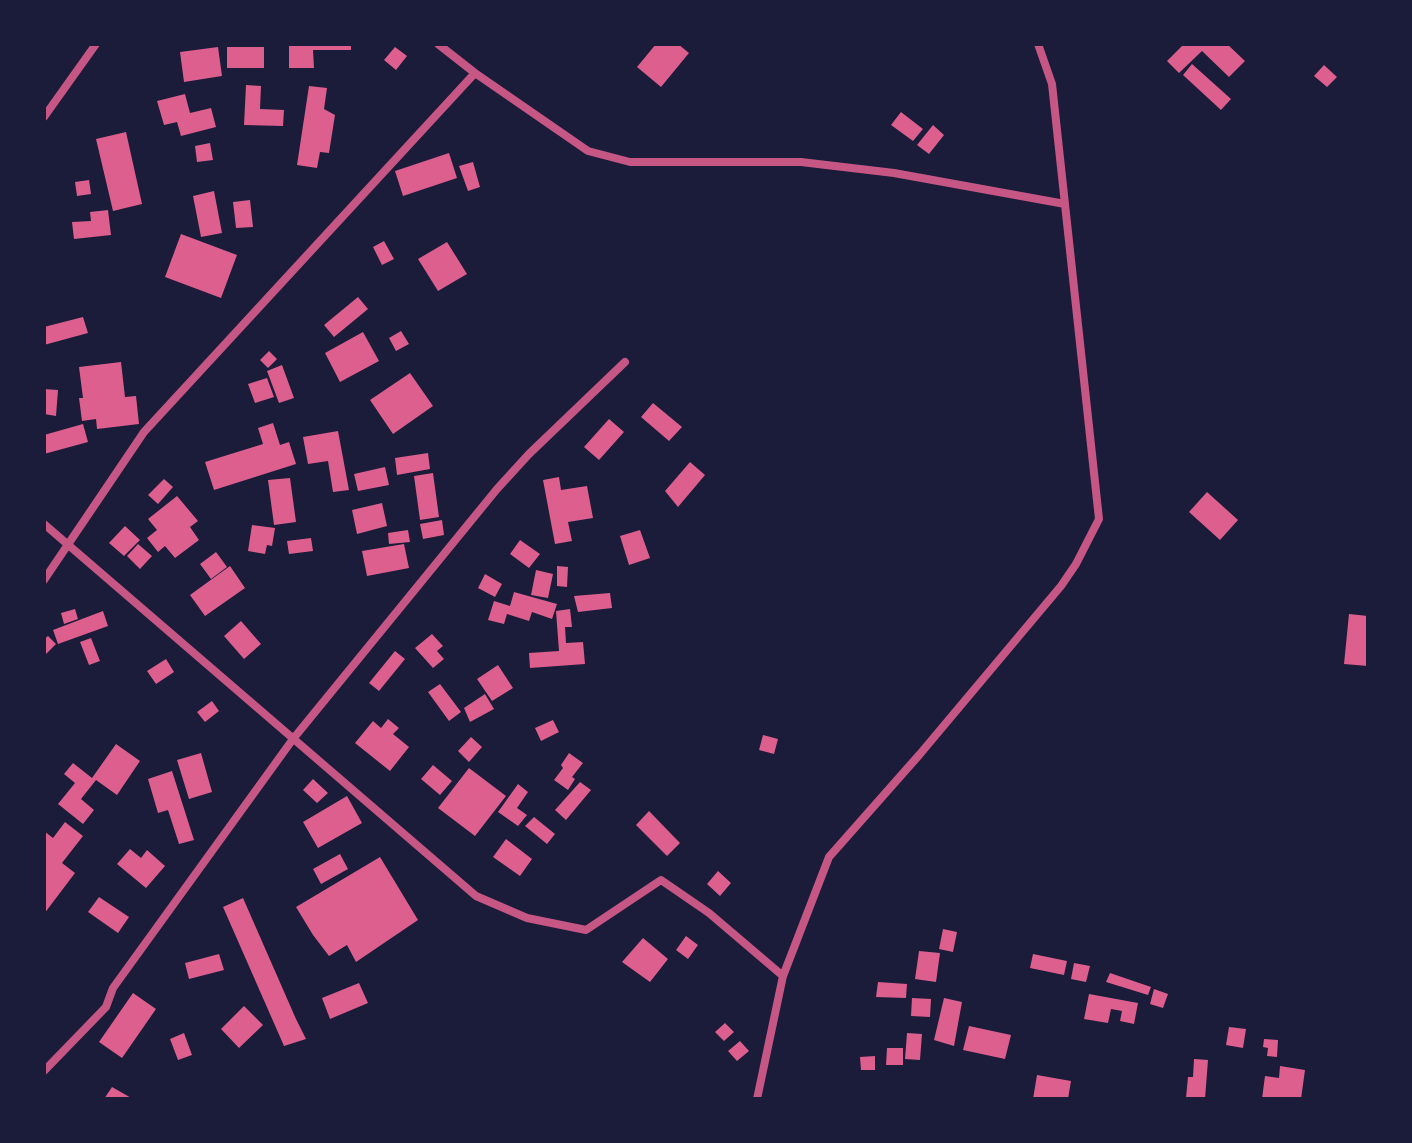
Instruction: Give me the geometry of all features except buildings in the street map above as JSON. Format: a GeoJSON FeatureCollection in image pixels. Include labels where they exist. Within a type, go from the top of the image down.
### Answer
{"type":"FeatureCollection","features":[{"type":"Feature","properties":{"kind":"street"},"geometry":{"type":"LineString","coordinates":[[44,117],[96,44]]}},
{"type":"Feature","properties":{"kind":"street"},"geometry":{"type":"LineString","coordinates":[[438,44],[588,151],[630,162],[801,162],[894,173],[1065,204]]}},
{"type":"Feature","properties":{"kind":"street"},"geometry":{"type":"LineString","coordinates":[[757,1099],[783,976],[829,857],[931,742],[1061,586],[1099,519],[1052,84],[1038,44]]}},
{"type":"Feature","properties":{"kind":"street"},"geometry":{"type":"LineString","coordinates":[[44,580],[144,432],[475,73]]}},
{"type":"Feature","properties":{"kind":"street"},"geometry":{"type":"LineString","coordinates":[[44,1071],[106,1007],[113,988],[293,739],[497,489],[625,362]]}},
{"type":"Feature","properties":{"kind":"street"},"geometry":{"type":"LineString","coordinates":[[44,524],[476,896],[527,918],[586,930],[661,880],[709,913],[783,976]]}}]}
